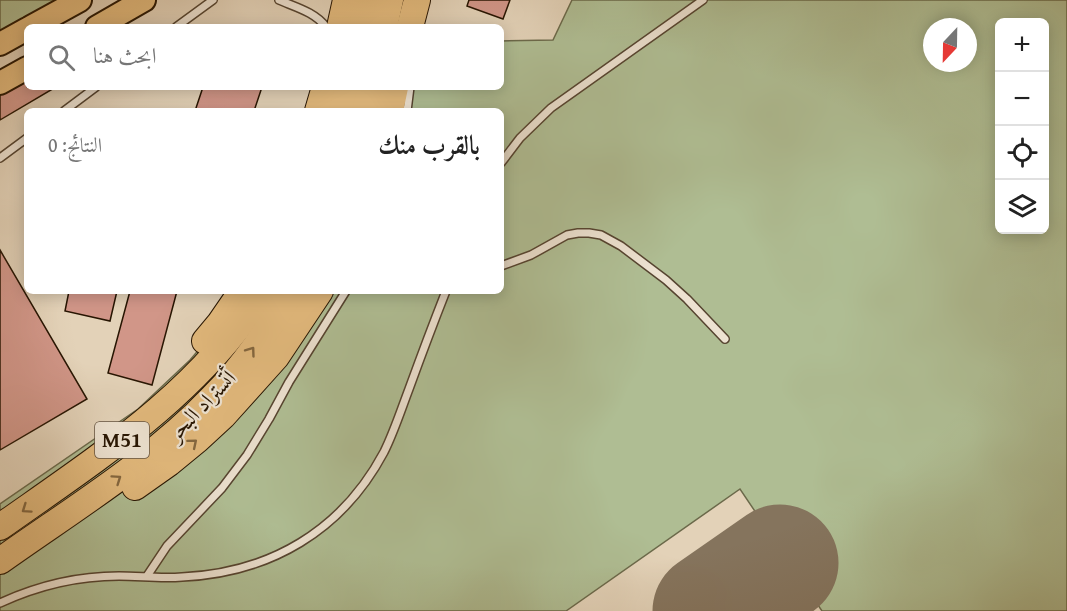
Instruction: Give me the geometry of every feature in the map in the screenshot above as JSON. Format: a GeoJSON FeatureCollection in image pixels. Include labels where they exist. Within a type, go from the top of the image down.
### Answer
{"type":"FeatureCollection","features":[{"type":"Feature","properties":{"kind":"highway"},"geometry":{"type":"LineString","coordinates":[[36,24],[80,0]]}},
{"type":"Feature","properties":{"kind":"highway"},"geometry":{"type":"LineString","coordinates":[[103,24],[144,0]]}},
{"type":"Feature","properties":{"kind":"highway"},"geometry":{"type":"LineString","coordinates":[[341,24],[346,0]]}},
{"type":"Feature","properties":{"kind":"highway"},"geometry":{"type":"LineString","coordinates":[[363,24],[368,0]]}},
{"type":"Feature","properties":{"kind":"highway"},"geometry":{"type":"LineString","coordinates":[[385,24],[390,0]]}},
{"type":"Feature","properties":{"kind":"highway"},"geometry":{"type":"LineString","coordinates":[[411,24],[417,0]]}},
{"type":"Feature","properties":{"kind":"highway"},"geometry":{"type":"LineString","coordinates":[[0,44],[24,31]]}},
{"type":"Feature","properties":{"kind":"highway"},"geometry":{"type":"LineString","coordinates":[[0,83],[24,70]]}},
{"type":"Feature","properties":{"kind":"highway"},"geometry":{"type":"LineString","coordinates":[[319,108],[324,90]]}},
{"type":"Feature","properties":{"kind":"highway"},"geometry":{"type":"LineString","coordinates":[[343,108],[347,90]]}},
{"type":"Feature","properties":{"kind":"highway"},"geometry":{"type":"LineString","coordinates":[[366,108],[370,90]]}},
{"type":"Feature","properties":{"kind":"highway"},"geometry":{"type":"LineString","coordinates":[[391,108],[394,90]]}},
{"type":"Feature","properties":{"kind":"highway"},"geometry":{"type":"LineString","coordinates":[[61,484],[81,454],[161,385],[199,347],[220,323],[240,294]]}},
{"type":"Feature","properties":{"kind":"highway","name":"أتستراد البحر"},"geometry":{"type":"LineString","coordinates":[[0,527],[120,442],[164,406],[241,325],[262,294]]}},
{"type":"Feature","properties":{"kind":"highway","name":"أتستراد البحر"},"geometry":{"type":"LineString","coordinates":[[0,561],[168,441],[215,396],[244,360],[290,294]]}},
{"type":"Feature","properties":{"kind":"highway"},"geometry":{"type":"LineString","coordinates":[[54,523],[80,520],[115,501],[197,440],[223,416],[276,357],[318,294]]}},
{"type":"Feature","properties":{"kind":"lane"},"geometry":{"type":"LineString","coordinates":[[180,24],[213,0]]}},
{"type":"Feature","properties":{"kind":"lane"},"geometry":{"type":"LineString","coordinates":[[279,0],[309,13],[324,24]]}},
{"type":"Feature","properties":{"kind":"lane"},"geometry":{"type":"LineString","coordinates":[[504,159],[520,138],[551,108],[703,0]]}},
{"type":"Feature","properties":{"kind":"lane"},"geometry":{"type":"LineString","coordinates":[[68,108],[92,90]]}},
{"type":"Feature","properties":{"kind":"lane"},"geometry":{"type":"LineString","coordinates":[[407,108],[410,90]]}},
{"type":"Feature","properties":{"kind":"lane"},"geometry":{"type":"LineString","coordinates":[[0,158],[24,140]]}},
{"type":"Feature","properties":{"kind":"lane"},"geometry":{"type":"LineString","coordinates":[[504,265],[531,255],[567,235],[590,233],[601,235],[621,246],[666,280],[725,339]]}},
{"type":"Feature","properties":{"kind":"lane"},"geometry":{"type":"LineString","coordinates":[[147,576],[167,546],[222,488],[247,455],[344,294]]}},
{"type":"Feature","properties":{"kind":"lane"},"geometry":{"type":"LineString","coordinates":[[0,603],[22,593],[52,584],[83,579],[116,576],[179,578],[211,576],[242,569],[272,558],[300,543],[326,525],[349,503],[369,478],[385,451],[445,294]]}},
{"type":"Feature","properties":{"kind":"green space"},"geometry":{"type":"Polygon","coordinates":[[[0,0],[71,0],[24,24],[0,37],[0,0]]]}},
{"type":"Feature","properties":{"kind":"green space"},"geometry":{"type":"Polygon","coordinates":[[[572,0],[1067,0],[1067,611],[822,611],[740,489],[566,611],[0,611],[0,504],[138,409],[190,360],[243,294],[504,294],[504,108],[319,108],[325,90],[504,90],[504,41],[553,40],[572,0]]]}},
{"type":"Feature","properties":{"kind":"building"},"geometry":{"type":"Polygon","coordinates":[[[469,0],[510,0],[503,19],[467,6],[469,0]]]}},
{"type":"Feature","properties":{"kind":"building"},"geometry":{"type":"Polygon","coordinates":[[[24,73],[24,90],[51,90],[0,120],[0,87],[24,73]]]}},
{"type":"Feature","properties":{"kind":"building"},"geometry":{"type":"Polygon","coordinates":[[[202,90],[261,90],[255,108],[196,108],[202,90]]]}},
{"type":"Feature","properties":{"kind":"building"},"geometry":{"type":"Polygon","coordinates":[[[0,250],[87,399],[0,450],[0,250]]]}},
{"type":"Feature","properties":{"kind":"building"},"geometry":{"type":"Polygon","coordinates":[[[68,294],[116,294],[110,321],[65,311],[68,294]]]}},
{"type":"Feature","properties":{"kind":"building"},"geometry":{"type":"Polygon","coordinates":[[[129,294],[176,294],[152,385],[108,373],[129,294]]]}},
{"type":"Feature","properties":{"kind":"runway"},"geometry":{"type":"LineString","coordinates":[[711,611],[780,563]]}}]}
